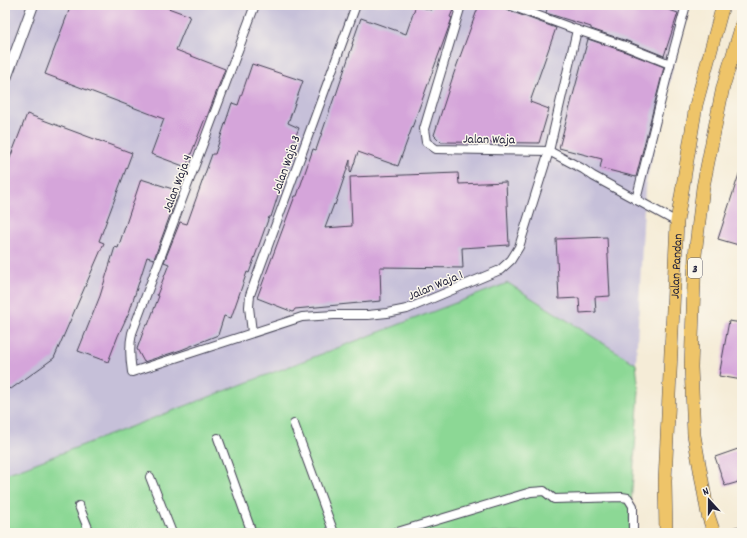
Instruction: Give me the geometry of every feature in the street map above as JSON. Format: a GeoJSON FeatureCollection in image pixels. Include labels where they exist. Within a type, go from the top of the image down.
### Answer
{"type":"FeatureCollection","features":[{"type":"Feature","properties":{"kind":"highway","name":"Jalan Pandan"},"geometry":{"type":"LineString","coordinates":[[666,533],[665,481],[677,222],[696,105],[723,5]]}},
{"type":"Feature","properties":{"kind":"highway","name":"Jalan Pandan"},"geometry":{"type":"LineString","coordinates":[[714,533],[708,514],[694,435],[692,367],[695,255],[703,187],[723,87],[742,25]]}},
{"type":"Feature","properties":{"kind":"street"},"geometry":{"type":"LineString","coordinates":[[5,81],[33,5]]}},
{"type":"Feature","properties":{"kind":"street","name":"Jalan Waja 4"},"geometry":{"type":"LineString","coordinates":[[132,372],[130,341],[132,333],[255,5]]}},
{"type":"Feature","properties":{"kind":"street","name":"Jalan Waja 3"},"geometry":{"type":"LineString","coordinates":[[252,332],[249,307],[250,295],[356,5]]}},
{"type":"Feature","properties":{"kind":"street","name":"Jalan Waja"},"geometry":{"type":"LineString","coordinates":[[461,5],[424,129],[426,142],[436,149],[549,151],[677,222]]}},
{"type":"Feature","properties":{"kind":"street"},"geometry":{"type":"LineString","coordinates":[[509,5],[625,46],[670,64]]}},
{"type":"Feature","properties":{"kind":"street"},"geometry":{"type":"LineString","coordinates":[[636,200],[686,5]]}},
{"type":"Feature","properties":{"kind":"street","name":"Jalan Waja 1"},"geometry":{"type":"LineString","coordinates":[[132,372],[302,317],[334,314],[368,315],[407,309],[500,270],[512,260],[520,247],[549,151],[577,30]]}},
{"type":"Feature","properties":{"kind":"street"},"geometry":{"type":"LineString","coordinates":[[294,424],[334,533]]}},
{"type":"Feature","properties":{"kind":"street"},"geometry":{"type":"LineString","coordinates":[[218,438],[252,533]]}},
{"type":"Feature","properties":{"kind":"street"},"geometry":{"type":"LineString","coordinates":[[150,477],[172,533]]}},
{"type":"Feature","properties":{"kind":"street"},"geometry":{"type":"LineString","coordinates":[[394,533],[531,492],[544,490],[554,499],[628,498],[633,506],[633,533]]}},
{"type":"Feature","properties":{"kind":"street"},"geometry":{"type":"LineString","coordinates":[[79,506],[90,533]]}},
{"type":"Feature","properties":{"kind":"street"},"geometry":{"type":"LineString","coordinates":[[729,533],[742,530]]}},
{"type":"Feature","properties":{"kind":"shaded area"},"geometry":{"type":"Polygon","coordinates":[[[5,5],[690,5],[679,42],[645,187],[636,364],[508,283],[5,474],[5,5]]]}},
{"type":"Feature","properties":{"kind":"green space"},"geometry":{"type":"Polygon","coordinates":[[[508,283],[636,364],[639,391],[629,533],[5,533],[5,474],[508,283]]]}},
{"type":"Feature","properties":{"kind":"building"},"geometry":{"type":"Polygon","coordinates":[[[71,5],[160,5],[190,16],[176,50],[225,69],[186,167],[151,154],[164,119],[45,74],[71,5]]]}},
{"type":"Feature","properties":{"kind":"building"},"geometry":{"type":"Polygon","coordinates":[[[416,5],[431,10],[433,5],[455,5],[450,17],[452,18],[451,21],[398,166],[358,152],[351,173],[350,160],[335,205],[334,204],[325,228],[352,226],[350,177],[458,173],[459,184],[506,182],[509,245],[462,248],[463,268],[380,267],[381,301],[295,309],[293,312],[257,298],[295,196],[297,196],[313,149],[316,150],[361,18],[406,34],[416,5]]]}},
{"type":"Feature","properties":{"kind":"building"},"geometry":{"type":"Polygon","coordinates":[[[479,5],[494,5],[556,28],[530,102],[549,109],[539,143],[441,142],[434,135],[454,73],[479,5]]]}},
{"type":"Feature","properties":{"kind":"building"},"geometry":{"type":"Polygon","coordinates":[[[548,5],[655,5],[678,13],[664,56],[627,41],[591,29],[591,27],[546,13],[548,5]]]}},
{"type":"Feature","properties":{"kind":"building"},"geometry":{"type":"Polygon","coordinates":[[[588,39],[664,67],[636,177],[600,168],[602,159],[559,148],[588,39]]]}},
{"type":"Feature","properties":{"kind":"building"},"geometry":{"type":"Polygon","coordinates":[[[252,64],[303,81],[288,123],[299,128],[289,152],[282,176],[284,177],[271,217],[269,217],[249,273],[247,272],[231,318],[224,316],[218,335],[181,350],[144,362],[137,349],[146,324],[148,325],[159,296],[157,295],[169,264],[164,262],[180,222],[187,224],[212,154],[215,154],[232,103],[238,105],[252,64]]]}},
{"type":"Feature","properties":{"kind":"building"},"geometry":{"type":"Polygon","coordinates":[[[27,114],[132,153],[99,241],[104,243],[54,358],[11,389],[5,387],[5,171],[27,114]]]}},
{"type":"Feature","properties":{"kind":"building"},"geometry":{"type":"Polygon","coordinates":[[[740,171],[742,171],[742,246],[718,239],[740,171]]]}},
{"type":"Feature","properties":{"kind":"building"},"geometry":{"type":"Polygon","coordinates":[[[141,179],[179,191],[154,259],[147,257],[130,310],[108,362],[78,351],[100,296],[115,247],[118,248],[141,179]]]}},
{"type":"Feature","properties":{"kind":"building"},"geometry":{"type":"Polygon","coordinates":[[[607,237],[610,296],[595,297],[596,312],[580,313],[579,298],[559,299],[556,239],[607,237]]]}},
{"type":"Feature","properties":{"kind":"building"},"geometry":{"type":"Polygon","coordinates":[[[729,321],[742,323],[742,380],[719,376],[729,321]]]}},
{"type":"Feature","properties":{"kind":"building"},"geometry":{"type":"Polygon","coordinates":[[[738,449],[742,460],[742,481],[725,486],[715,457],[738,449]]]}}]}
